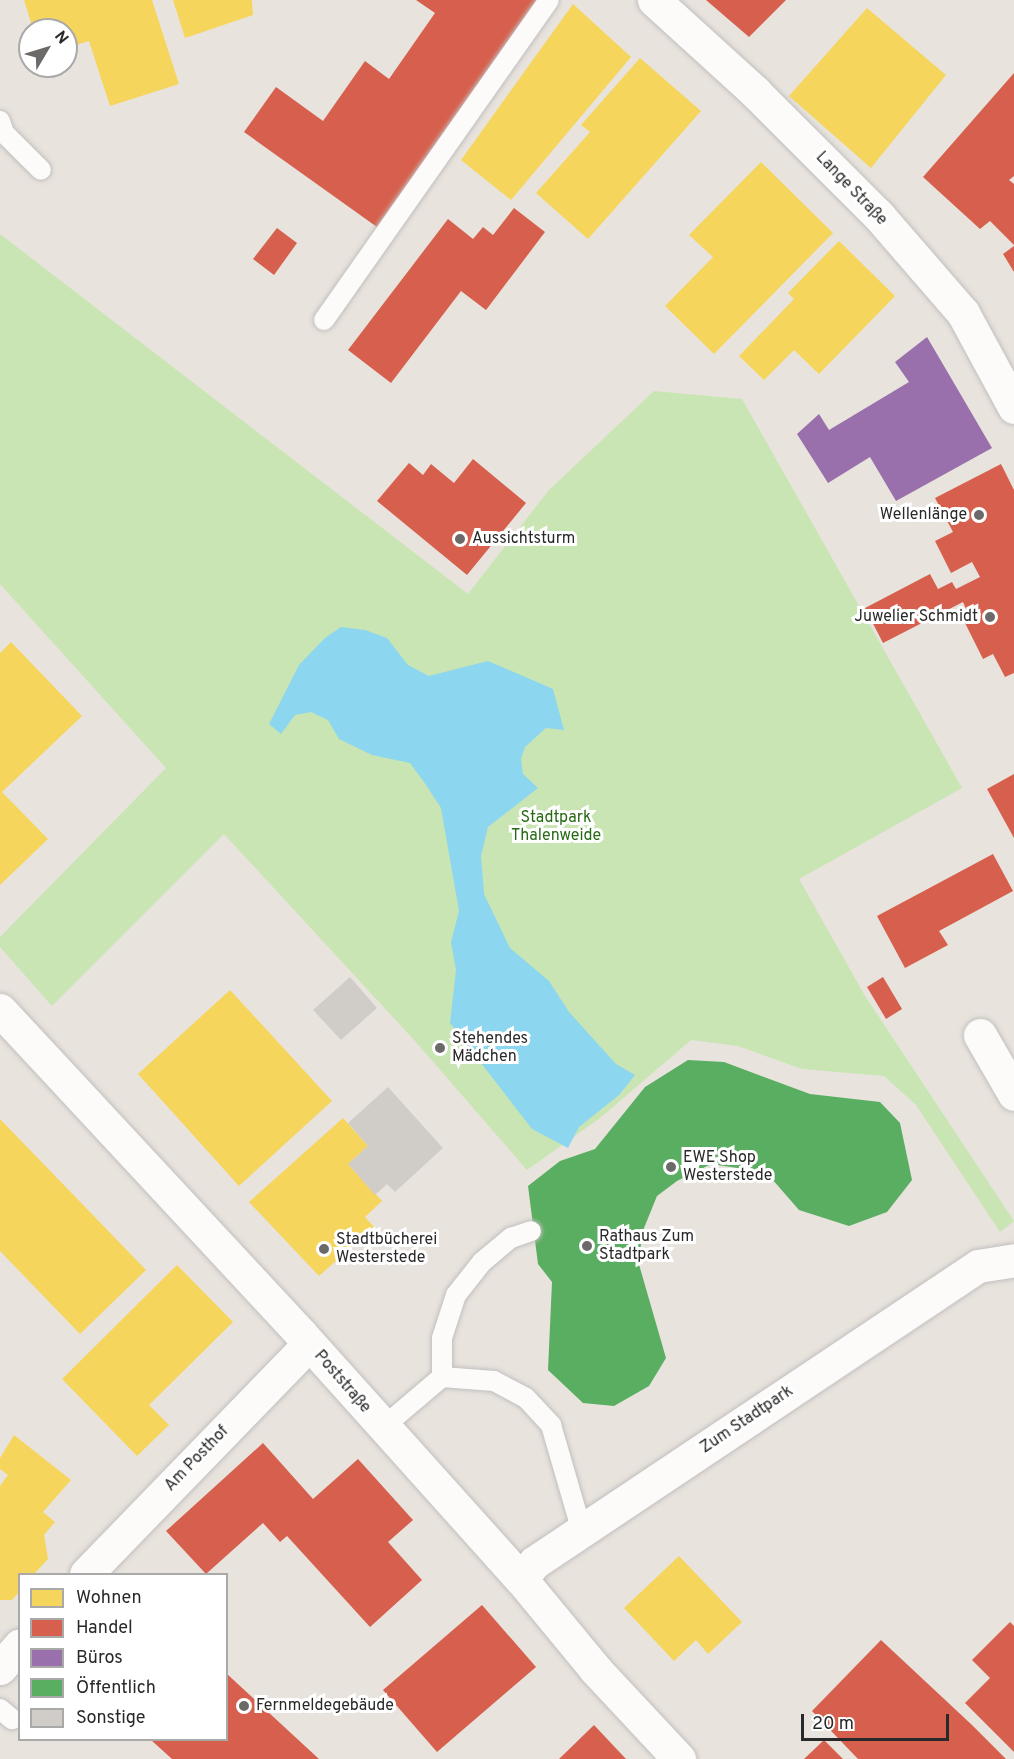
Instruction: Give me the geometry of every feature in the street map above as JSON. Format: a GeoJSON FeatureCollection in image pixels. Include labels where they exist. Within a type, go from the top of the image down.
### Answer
{"type":"FeatureCollection","features":[{"type":"Feature","properties":{"kind":"street","name":"Lange Straße"},"geometry":{"type":"LineString","coordinates":[[654,0],[755,92],[879,216],[963,313],[1014,407]]}},
{"type":"Feature","properties":{"kind":"street","name":"Poststraße"},"geometry":{"type":"LineString","coordinates":[[0,1010],[309,1344],[382,1428],[521,1580],[596,1670],[679,1759]]}},
{"type":"Feature","properties":{"kind":"street"},"geometry":{"type":"LineString","coordinates":[[980,1035],[1014,1094]]}},
{"type":"Feature","properties":{"kind":"street","name":"Zum Stadtpark"},"geometry":{"type":"LineString","coordinates":[[521,1580],[535,1562],[1014,1241]]}},
{"type":"Feature","properties":{"kind":"street","name":"Zum Stadtpark"},"geometry":{"type":"LineString","coordinates":[[978,1266],[1014,1260]]}},
{"type":"Feature","properties":{"kind":"street","name":"Am Posthof"},"geometry":{"type":"LineString","coordinates":[[88,1573],[309,1344]]}},
{"type":"Feature","properties":{"kind":"street"},"geometry":{"type":"LineString","coordinates":[[0,1668],[18,1647]]}},
{"type":"Feature","properties":{"kind":"lane"},"geometry":{"type":"LineString","coordinates":[[324,320],[549,0]]}},
{"type":"Feature","properties":{"kind":"lane"},"geometry":{"type":"LineString","coordinates":[[0,121],[4,134],[41,170]]}},
{"type":"Feature","properties":{"kind":"lane"},"geometry":{"type":"LineString","coordinates":[[442,1377],[442,1338],[456,1295],[482,1262],[511,1238],[531,1231]]}},
{"type":"Feature","properties":{"kind":"lane"},"geometry":{"type":"LineString","coordinates":[[382,1428],[442,1377],[494,1381],[526,1398],[545,1418],[561,1454],[582,1532]]}},
{"type":"Feature","properties":{"kind":"green space","name":"Stadtpark Thalenweide"},"geometry":{"type":"Polygon","coordinates":[[[0,234],[468,594],[549,490],[654,391],[742,399],[962,788],[799,879],[865,996],[1014,1221],[1000,1232],[916,1105],[884,1076],[802,1069],[738,1046],[691,1040],[600,1118],[527,1170],[415,1041],[224,834],[52,1006],[0,947],[0,937],[166,768],[0,584],[0,234]]]}},
{"type":"Feature","properties":{"kind":"water"},"geometry":{"type":"Polygon","coordinates":[[[341,627],[365,630],[387,638],[408,665],[429,676],[488,661],[553,689],[564,730],[546,728],[525,747],[521,759],[523,774],[538,788],[488,827],[481,856],[484,894],[510,948],[549,981],[569,1012],[616,1064],[635,1075],[619,1095],[579,1127],[568,1148],[532,1129],[450,1023],[456,970],[451,942],[459,911],[441,808],[424,782],[410,763],[372,755],[339,739],[328,720],[311,712],[295,715],[281,734],[269,724],[299,665],[325,638],[341,627]]]}},
{"type":"Feature","properties":{"kind":"building: Wohnen"},"geometry":{"type":"Polygon","coordinates":[[[24,0],[152,0],[179,84],[110,106],[89,41],[78,44],[78,18],[30,18],[24,0]]]}},
{"type":"Feature","properties":{"kind":"building: Wohnen"},"geometry":{"type":"Polygon","coordinates":[[[173,0],[252,0],[253,15],[185,38],[173,0]]]}},
{"type":"Feature","properties":{"kind":"building: Wohnen"},"geometry":{"type":"Polygon","coordinates":[[[573,4],[631,57],[511,200],[461,160],[573,4]]]}},
{"type":"Feature","properties":{"kind":"building: Wohnen"},"geometry":{"type":"Polygon","coordinates":[[[867,8],[946,75],[871,168],[789,96],[867,8]]]}},
{"type":"Feature","properties":{"kind":"building: Wohnen"},"geometry":{"type":"Polygon","coordinates":[[[640,58],[701,111],[588,239],[536,193],[590,132],[581,125],[640,58]]]}},
{"type":"Feature","properties":{"kind":"building: Wohnen"},"geometry":{"type":"Polygon","coordinates":[[[761,162],[833,233],[714,354],[665,306],[713,257],[689,235],[761,162]]]}},
{"type":"Feature","properties":{"kind":"building: Wohnen"},"geometry":{"type":"Polygon","coordinates":[[[839,241],[895,296],[819,374],[794,350],[764,380],[739,356],[794,299],[788,293],[839,241]]]}},
{"type":"Feature","properties":{"kind":"building: Wohnen"},"geometry":{"type":"Polygon","coordinates":[[[11,642],[82,716],[2,792],[48,839],[0,885],[0,653],[11,642]]]}},
{"type":"Feature","properties":{"kind":"building: Wohnen"},"geometry":{"type":"Polygon","coordinates":[[[230,990],[332,1101],[239,1186],[138,1074],[230,990]]]}},
{"type":"Feature","properties":{"kind":"building: Wohnen"},"geometry":{"type":"Polygon","coordinates":[[[343,1118],[368,1146],[348,1164],[382,1201],[365,1217],[374,1227],[319,1276],[249,1202],[343,1118]]]}},
{"type":"Feature","properties":{"kind":"building: Wohnen"},"geometry":{"type":"Polygon","coordinates":[[[0,1119],[146,1270],[80,1334],[0,1251],[0,1119]]]}},
{"type":"Feature","properties":{"kind":"building: Wohnen"},"geometry":{"type":"Polygon","coordinates":[[[177,1265],[233,1322],[149,1405],[169,1425],[137,1456],[62,1379],[177,1265]]]}},
{"type":"Feature","properties":{"kind":"building: Wohnen"},"geometry":{"type":"Polygon","coordinates":[[[14,1435],[71,1480],[43,1512],[55,1522],[44,1535],[48,1559],[35,1573],[18,1573],[18,1593],[12,1600],[0,1600],[0,1486],[8,1475],[0,1469],[0,1458],[14,1435]]]}},
{"type":"Feature","properties":{"kind":"building: Wohnen"},"geometry":{"type":"Polygon","coordinates":[[[679,1556],[742,1622],[708,1654],[696,1640],[674,1661],[624,1608],[679,1556]]]}},
{"type":"Feature","properties":{"kind":"building: Handel"},"geometry":{"type":"Polygon","coordinates":[[[416,0],[537,0],[377,227],[244,132],[276,87],[323,121],[365,61],[389,79],[435,13],[416,0]]]}},
{"type":"Feature","properties":{"kind":"building: Handel"},"geometry":{"type":"Polygon","coordinates":[[[706,0],[786,0],[749,37],[706,0]]]}},
{"type":"Feature","properties":{"kind":"building: Handel"},"geometry":{"type":"Polygon","coordinates":[[[1014,73],[1014,176],[1009,180],[1014,184],[1014,245],[990,221],[980,229],[923,177],[1014,73]]]}},
{"type":"Feature","properties":{"kind":"building: Handel"},"geometry":{"type":"Polygon","coordinates":[[[514,208],[545,232],[486,310],[461,291],[391,383],[348,350],[448,219],[473,239],[483,227],[493,235],[514,208]]]}},
{"type":"Feature","properties":{"kind":"building: Handel"},"geometry":{"type":"Polygon","coordinates":[[[277,228],[297,243],[274,275],[253,259],[277,228]]]}},
{"type":"Feature","properties":{"kind":"building: Handel"},"geometry":{"type":"Polygon","coordinates":[[[1014,246],[1014,272],[1003,254],[1014,246]]]}},
{"type":"Feature","properties":{"kind":"building: Handel","name":"Aussichtsturm"},"geometry":{"type":"Polygon","coordinates":[[[473,459],[526,503],[467,575],[377,501],[409,463],[423,475],[431,464],[454,483],[473,459]]]}},
{"type":"Feature","properties":{"kind":"building: Handel"},"geometry":{"type":"Polygon","coordinates":[[[1001,464],[1014,490],[1014,673],[1005,677],[993,654],[983,659],[963,619],[969,616],[963,602],[883,643],[865,608],[930,574],[938,589],[952,582],[956,589],[980,577],[972,562],[951,573],[935,541],[953,532],[935,498],[1001,464]]]}},
{"type":"Feature","properties":{"kind":"building: Handel"},"geometry":{"type":"Polygon","coordinates":[[[1014,774],[1014,838],[987,789],[1014,774]]]}},
{"type":"Feature","properties":{"kind":"building: Handel"},"geometry":{"type":"Polygon","coordinates":[[[993,854],[1013,891],[939,931],[948,945],[905,968],[877,916],[993,854]]]}},
{"type":"Feature","properties":{"kind":"building: Handel"},"geometry":{"type":"Polygon","coordinates":[[[883,977],[902,1009],[886,1019],[867,987],[883,977]]]}},
{"type":"Feature","properties":{"kind":"building: Handel"},"geometry":{"type":"Polygon","coordinates":[[[263,1443],[313,1499],[358,1459],[413,1520],[388,1542],[422,1580],[370,1627],[287,1536],[280,1542],[263,1523],[207,1573],[166,1531],[263,1443]]]}},
{"type":"Feature","properties":{"kind":"building: Handel"},"geometry":{"type":"Polygon","coordinates":[[[482,1605],[536,1667],[437,1752],[383,1690],[482,1605]]]}},
{"type":"Feature","properties":{"kind":"building: Handel"},"geometry":{"type":"Polygon","coordinates":[[[1010,1622],[1014,1626],[1014,1752],[965,1703],[990,1678],[972,1660],[1010,1622]]]}},
{"type":"Feature","properties":{"kind":"building: Handel"},"geometry":{"type":"Polygon","coordinates":[[[881,1640],[1006,1759],[858,1759],[812,1711],[881,1640]]]}},
{"type":"Feature","properties":{"kind":"building: Handel","name":"Fernmeldegebäude"},"geometry":{"type":"Polygon","coordinates":[[[228,1675],[319,1759],[172,1759],[152,1741],[228,1741],[228,1675]]]}},
{"type":"Feature","properties":{"kind":"building: Handel"},"geometry":{"type":"Polygon","coordinates":[[[594,1725],[626,1759],[559,1759],[594,1725]]]}},
{"type":"Feature","properties":{"kind":"building: Handel"},"geometry":{"type":"Polygon","coordinates":[[[824,1740],[843,1759],[804,1759],[824,1740]]]}},
{"type":"Feature","properties":{"kind":"building: Büros"},"geometry":{"type":"Polygon","coordinates":[[[927,337],[992,448],[896,501],[870,457],[828,483],[797,434],[819,414],[829,430],[909,382],[895,362],[927,337]]]}},
{"type":"Feature","properties":{"kind":"building: Öffentlich","name":"Rathaus Zum Stadtpark"},"geometry":{"type":"Polygon","coordinates":[[[688,1060],[724,1062],[810,1094],[880,1102],[900,1123],[912,1180],[887,1212],[849,1226],[799,1210],[772,1179],[744,1169],[711,1164],[677,1181],[657,1196],[644,1228],[638,1261],[666,1358],[649,1386],[614,1406],[583,1403],[548,1370],[552,1282],[538,1264],[528,1186],[560,1161],[595,1149],[645,1087],[688,1060]]]}},
{"type":"Feature","properties":{"kind":"building: Sonstige"},"geometry":{"type":"Polygon","coordinates":[[[350,977],[377,1008],[341,1040],[313,1010],[350,977]]]}},
{"type":"Feature","properties":{"kind":"building: Sonstige"},"geometry":{"type":"Polygon","coordinates":[[[388,1087],[443,1148],[395,1192],[387,1184],[375,1195],[348,1164],[368,1146],[348,1123],[388,1087]]]}},
{"type":"Feature","properties":{"kind":"place","name":"Wellenlänge"},"geometry":{"type":"Point","coordinates":[979,515]}},
{"type":"Feature","properties":{"kind":"place","name":"Aussichtsturm"},"geometry":{"type":"Point","coordinates":[460,539]}},
{"type":"Feature","properties":{"kind":"place","name":"Juwelier Schmidt"},"geometry":{"type":"Point","coordinates":[990,617]}},
{"type":"Feature","properties":{"kind":"place","name":"Stehendes Mädchen"},"geometry":{"type":"Point","coordinates":[440,1048]}},
{"type":"Feature","properties":{"kind":"place","name":"EWE Shop Westerstede"},"geometry":{"type":"Point","coordinates":[671,1167]}},
{"type":"Feature","properties":{"kind":"place","name":"Rathaus Zum Stadtpark"},"geometry":{"type":"Point","coordinates":[587,1246]}},
{"type":"Feature","properties":{"kind":"place","name":"Stadtbücherei Westerstede"},"geometry":{"type":"Point","coordinates":[324,1249]}},
{"type":"Feature","properties":{"kind":"place","name":"Fernmeldegebäude"},"geometry":{"type":"Point","coordinates":[244,1706]}}]}
